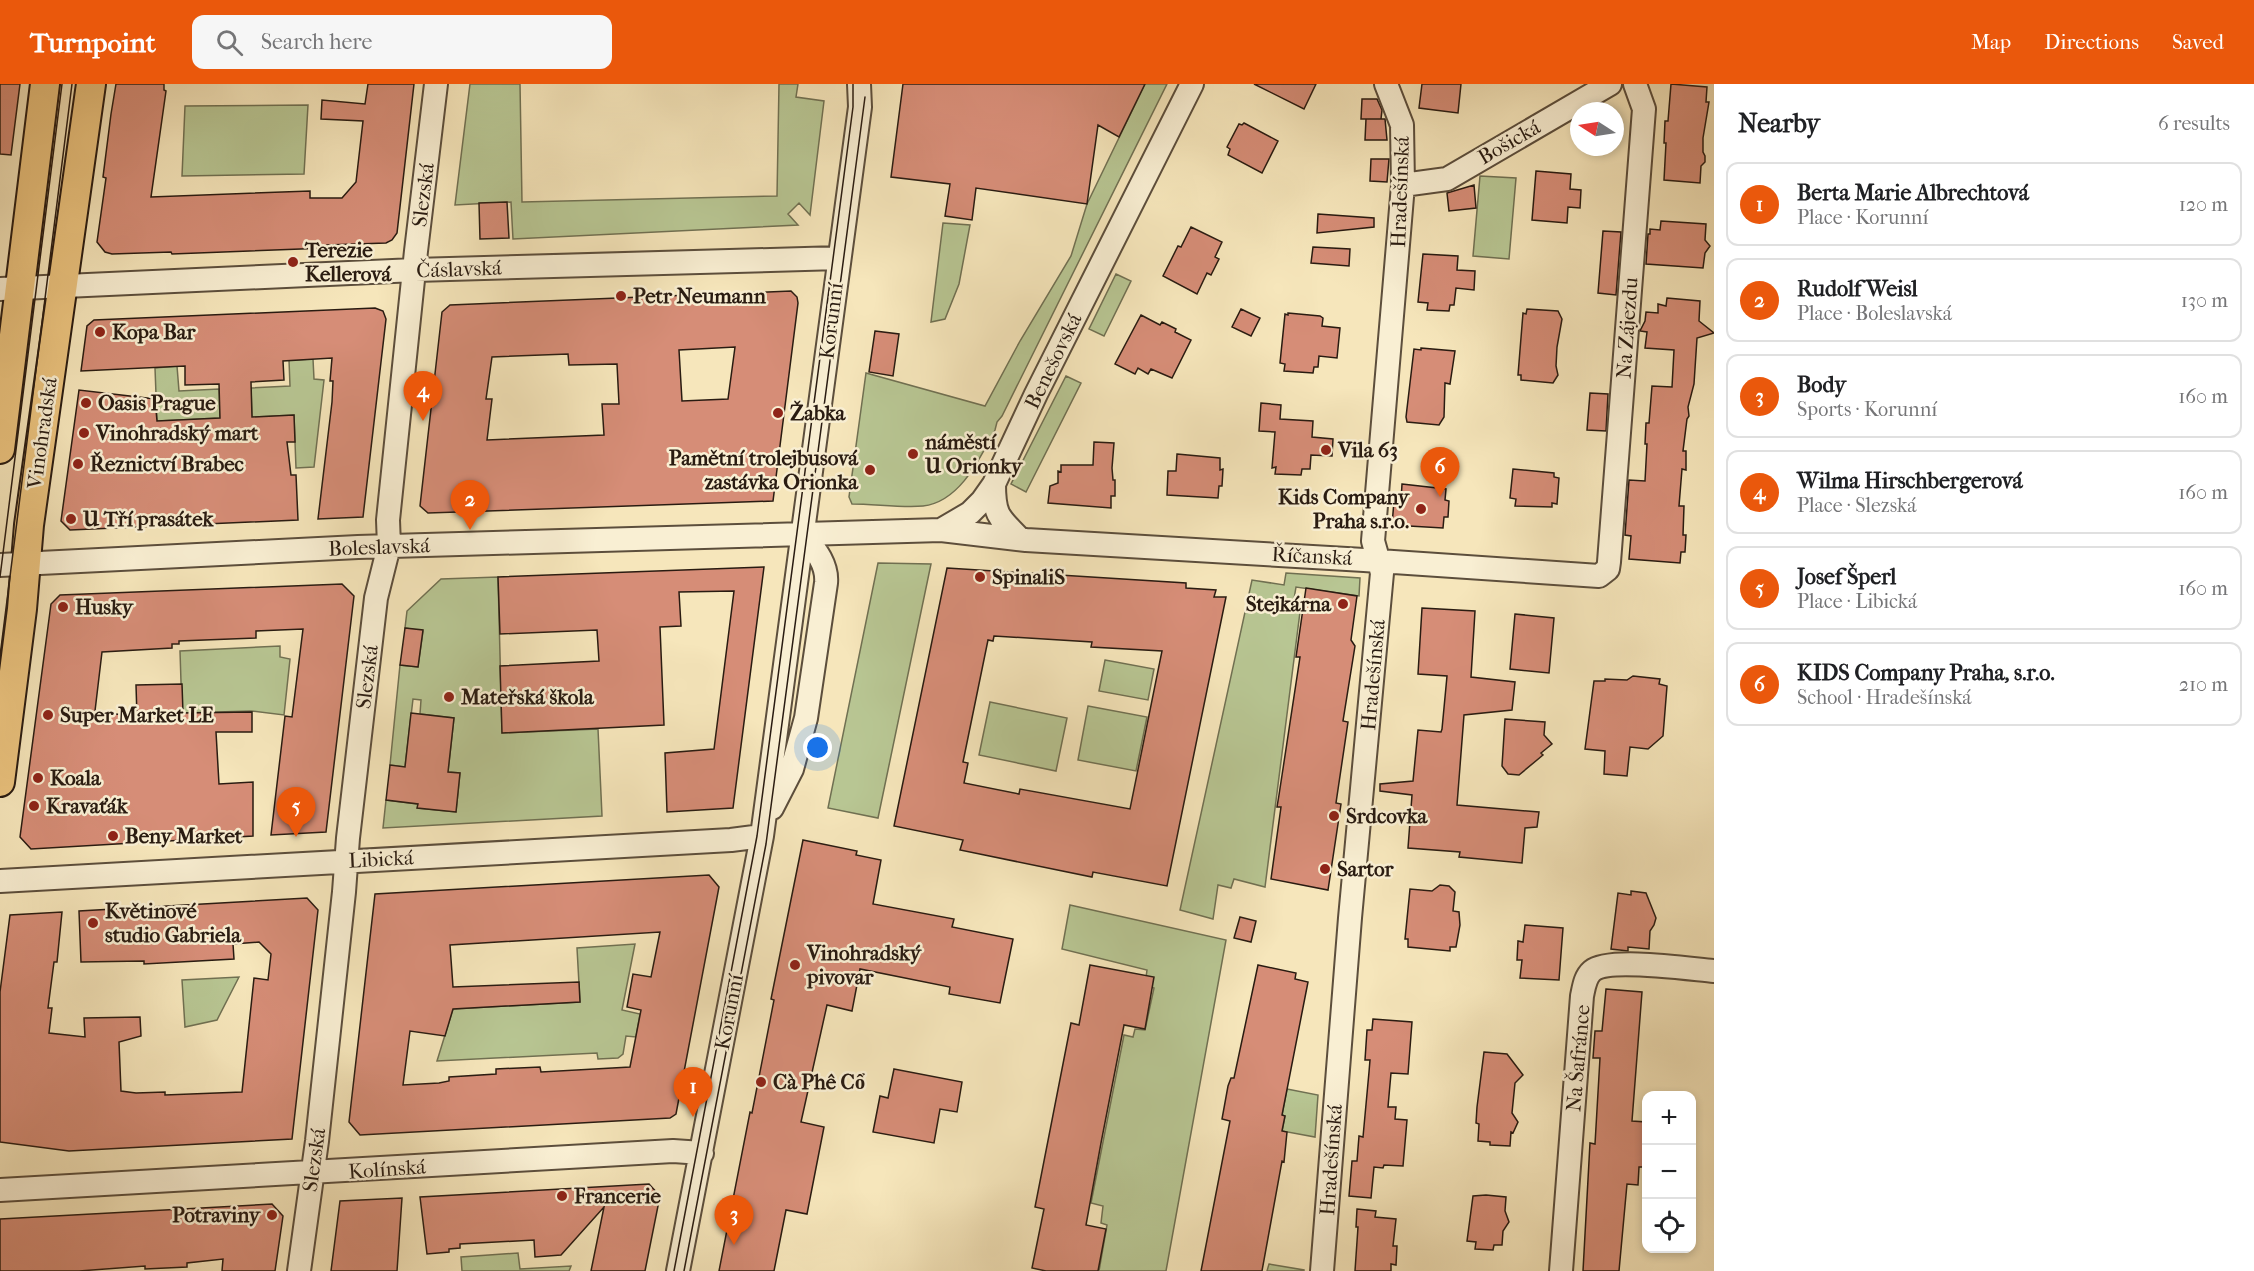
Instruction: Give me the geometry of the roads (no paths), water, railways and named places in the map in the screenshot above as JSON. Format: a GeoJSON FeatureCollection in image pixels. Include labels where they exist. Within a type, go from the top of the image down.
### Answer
{"type":"FeatureCollection","features":[{"type":"Feature","properties":{"kind":"main road","name":"Vinohradská"},"geometry":{"type":"LineString","coordinates":[[0,782],[14,564],[29,525],[31,287],[45,84]]}},
{"type":"Feature","properties":{"kind":"main road","name":"Vinohradská"},"geometry":{"type":"LineString","coordinates":[[0,449],[31,287],[91,84]]}},
{"type":"Feature","properties":{"kind":"street","name":"Slezská"},"geometry":{"type":"LineString","coordinates":[[299,1271],[343,904],[376,598],[389,546],[388,520],[436,84]]}},
{"type":"Feature","properties":{"kind":"street","name":"Korunní"},"geometry":{"type":"LineString","coordinates":[[678,1271],[763,829],[860,107],[859,84]]}},
{"type":"Feature","properties":{"kind":"street","name":"Korunní"},"geometry":{"type":"LineString","coordinates":[[860,107],[869,84]]}},
{"type":"Feature","properties":{"kind":"street","name":"Benešovská"},"geometry":{"type":"LineString","coordinates":[[803,534],[941,530],[970,513],[982,501],[994,484],[1041,384],[1192,84]]}},
{"type":"Feature","properties":{"kind":"street","name":"Hradešínská"},"geometry":{"type":"LineString","coordinates":[[1322,1271],[1350,918],[1383,573],[1373,541],[1403,184],[1402,125],[1386,84]]}},
{"type":"Feature","properties":{"kind":"street","name":"Bošická"},"geometry":{"type":"LineString","coordinates":[[1403,184],[1447,179],[1610,84]]}},
{"type":"Feature","properties":{"kind":"street","name":"Na Zájezdu"},"geometry":{"type":"LineString","coordinates":[[1605,573],[1610,562],[1644,109],[1635,84]]}},
{"type":"Feature","properties":{"kind":"street","name":"Čáslavská"},"geometry":{"type":"LineString","coordinates":[[31,287],[415,270],[839,258]]}},
{"type":"Feature","properties":{"kind":"street"},"geometry":{"type":"LineString","coordinates":[[994,484],[994,507],[1002,521],[1019,538]]}},
{"type":"Feature","properties":{"kind":"street","name":"Říčanská"},"geometry":{"type":"LineString","coordinates":[[941,530],[1019,538],[1592,576],[1605,573]]}},
{"type":"Feature","properties":{"kind":"street","name":"Boleslavská"},"geometry":{"type":"LineString","coordinates":[[14,564],[389,546],[803,534]]}},
{"type":"Feature","properties":{"kind":"street","name":"Libická"},"geometry":{"type":"LineString","coordinates":[[0,881],[731,840],[763,829]]}},
{"type":"Feature","properties":{"kind":"street","name":"Na Šafránce"},"geometry":{"type":"LineString","coordinates":[[1561,1271],[1582,996],[1586,978],[1595,969],[1618,964],[1714,971]]}},
{"type":"Feature","properties":{"kind":"street","name":"Kolínská"},"geometry":{"type":"LineString","coordinates":[[0,1190],[312,1174],[673,1151],[702,1153]]}},
{"type":"Feature","properties":{"kind":"tram line"},"geometry":{"type":"LineString","coordinates":[[0,577],[62,84]]}},
{"type":"Feature","properties":{"kind":"tram line"},"geometry":{"type":"LineString","coordinates":[[0,656],[72,84]]}},
{"type":"Feature","properties":{"kind":"tram line"},"geometry":{"type":"LineString","coordinates":[[674,1271],[757,836],[853,107],[853,84]]}},
{"type":"Feature","properties":{"kind":"tram line"},"geometry":{"type":"LineString","coordinates":[[684,1271],[766,844],[865,97]]}},
{"type":"Feature","properties":{"kind":"place","name":"Terezie Kellerová"},"geometry":{"type":"Point","coordinates":[293,262]}},
{"type":"Feature","properties":{"kind":"place","name":"Petr Neumann"},"geometry":{"type":"Point","coordinates":[621,296]}},
{"type":"Feature","properties":{"kind":"place","name":"Kopa Bar"},"geometry":{"type":"Point","coordinates":[100,332]}},
{"type":"Feature","properties":{"kind":"place","name":"Oasis Prague"},"geometry":{"type":"Point","coordinates":[86,403]}},
{"type":"Feature","properties":{"kind":"place","name":"Žabka"},"geometry":{"type":"Point","coordinates":[778,413]}},
{"type":"Feature","properties":{"kind":"place","name":"Wilma Hirschbergerová"},"geometry":{"type":"Point","coordinates":[423,421]}},
{"type":"Feature","properties":{"kind":"place","name":"Vinohradský mart"},"geometry":{"type":"Point","coordinates":[84,433]}},
{"type":"Feature","properties":{"kind":"place","name":"Vila 63"},"geometry":{"type":"Point","coordinates":[1326,450]}},
{"type":"Feature","properties":{"kind":"place","name":"náměstí U Orionky"},"geometry":{"type":"Point","coordinates":[913,454]}},
{"type":"Feature","properties":{"kind":"place","name":"Řeznictví Brabec"},"geometry":{"type":"Point","coordinates":[78,464]}},
{"type":"Feature","properties":{"kind":"place","name":"Pamětní trolejbusová zastávka Orionka"},"geometry":{"type":"Point","coordinates":[870,470]}},
{"type":"Feature","properties":{"kind":"place","name":"KIDS Company Praha, s.r.o."},"geometry":{"type":"Point","coordinates":[1440,497]}},
{"type":"Feature","properties":{"kind":"place","name":"Kids Company Praha s.r.o."},"geometry":{"type":"Point","coordinates":[1421,509]}},
{"type":"Feature","properties":{"kind":"place","name":"U Tří prasátek"},"geometry":{"type":"Point","coordinates":[71,519]}},
{"type":"Feature","properties":{"kind":"place","name":"Rudolf Weisl"},"geometry":{"type":"Point","coordinates":[470,530]}},
{"type":"Feature","properties":{"kind":"place","name":"SpinaliS"},"geometry":{"type":"Point","coordinates":[980,577]}},
{"type":"Feature","properties":{"kind":"place","name":"Stejkárna"},"geometry":{"type":"Point","coordinates":[1343,604]}},
{"type":"Feature","properties":{"kind":"place","name":"Husky"},"geometry":{"type":"Point","coordinates":[63,607]}},
{"type":"Feature","properties":{"kind":"place","name":"Mateřská škola"},"geometry":{"type":"Point","coordinates":[449,697]}},
{"type":"Feature","properties":{"kind":"place","name":"Super Market LE"},"geometry":{"type":"Point","coordinates":[48,715]}},
{"type":"Feature","properties":{"kind":"place","name":"Koala"},"geometry":{"type":"Point","coordinates":[38,778]}},
{"type":"Feature","properties":{"kind":"place","name":"Kravaťák"},"geometry":{"type":"Point","coordinates":[34,806]}},
{"type":"Feature","properties":{"kind":"place","name":"Srdcovka"},"geometry":{"type":"Point","coordinates":[1334,816]}},
{"type":"Feature","properties":{"kind":"place","name":"Beny Market"},"geometry":{"type":"Point","coordinates":[113,836]}},
{"type":"Feature","properties":{"kind":"place","name":"Josef Šperl"},"geometry":{"type":"Point","coordinates":[296,837]}},
{"type":"Feature","properties":{"kind":"place","name":"Sartor"},"geometry":{"type":"Point","coordinates":[1325,869]}},
{"type":"Feature","properties":{"kind":"place","name":"Květinové studio Gabriela"},"geometry":{"type":"Point","coordinates":[93,923]}},
{"type":"Feature","properties":{"kind":"place","name":"Vinohradský pivovar"},"geometry":{"type":"Point","coordinates":[795,965]}},
{"type":"Feature","properties":{"kind":"place","name":"Cà Phê Cổ"},"geometry":{"type":"Point","coordinates":[761,1082]}},
{"type":"Feature","properties":{"kind":"place","name":"Berta Marie Albrechtová"},"geometry":{"type":"Point","coordinates":[693,1117]}},
{"type":"Feature","properties":{"kind":"place","name":"Francerie"},"geometry":{"type":"Point","coordinates":[562,1196]}},
{"type":"Feature","properties":{"kind":"place","name":"Potraviny"},"geometry":{"type":"Point","coordinates":[272,1215]}},
{"type":"Feature","properties":{"kind":"place","name":"Body"},"geometry":{"type":"Point","coordinates":[734,1245]}}]}
